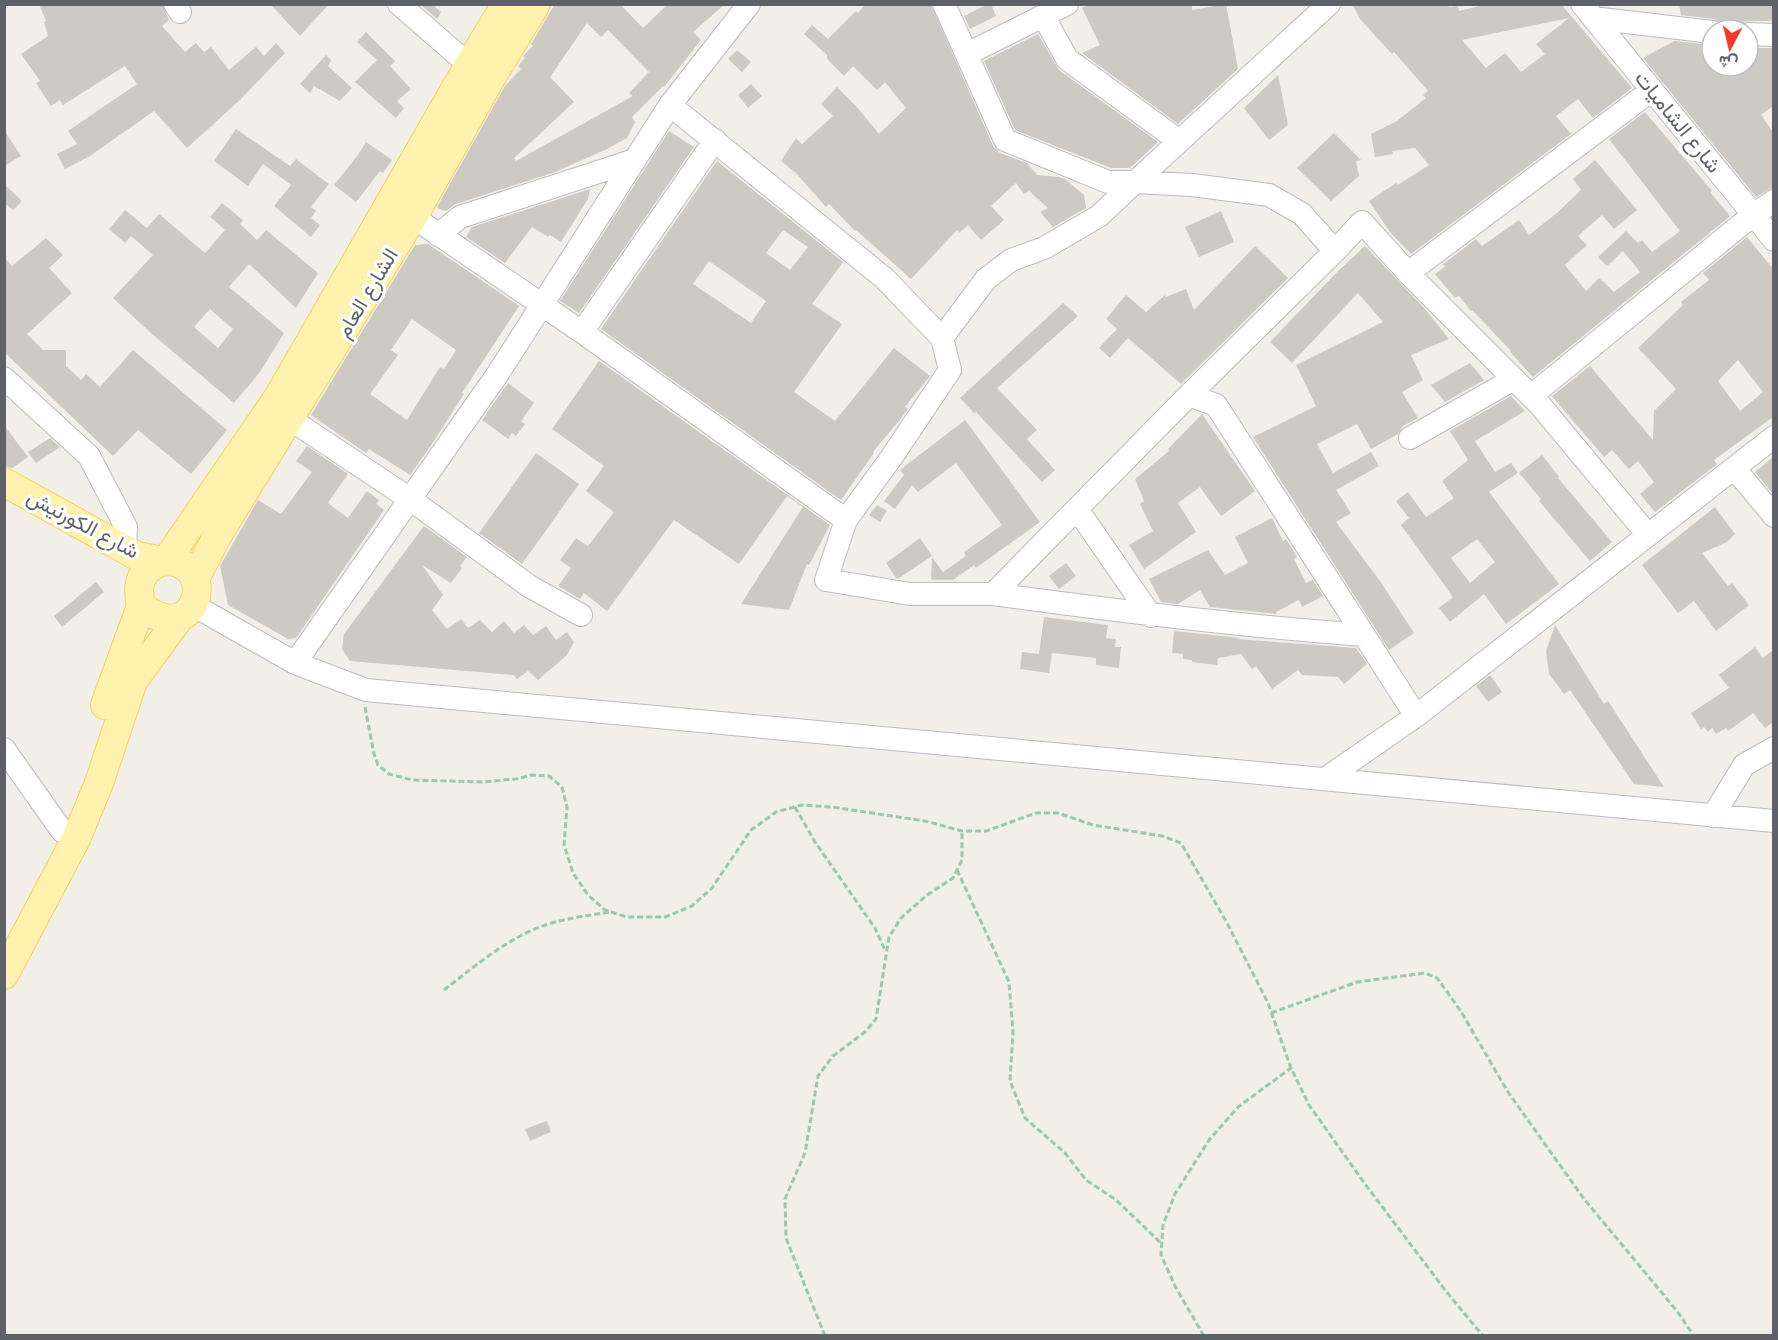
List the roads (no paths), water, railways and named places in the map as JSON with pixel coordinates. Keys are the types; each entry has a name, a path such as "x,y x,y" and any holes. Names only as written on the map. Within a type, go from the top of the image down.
{"main road":[{"name":"الشارع العام","path":"4,975 76,839 99,783 133,681 190,600 217,536 289,407 469,66 506,4"},
{"name":"الشارع العام","path":"165,561 289,407 412,217 536,4"},
{"name":"شارع الكورنيش","path":"4,482 137,556 165,561"},
{"name":"شارع الكورنيش","path":"4,500 130,574 140,600"},
{"path":"4,934 24,907 62,831 84,776 140,600 139,583 144,573 152,565 165,561 184,565 190,600 164,619 156,617 140,600"}],"street":[{"path":"399,4 469,66"},
{"path":"295,663 497,375 670,105 748,4"},
{"path":"944,4 1005,140 1108,182 1192,185 1269,195 1302,214 1335,251"},
{"path":"967,54 1067,4"},
{"path":"942,338 986,279 1011,260 1044,248 1099,216 1329,5"},
{"path":"1587,11 1700,30"},
{"name":"شارع الشاميات","path":"1587,11 1773,240"},
{"path":"1044,16 1067,59 1179,141"},
{"path":"1408,273 1652,90"},
{"path":"670,105 884,278 942,338 950,370 846,520 826,580 910,594 993,594 1150,616 1274,629 1364,635"},
{"path":"582,332 715,140"},
{"path":"438,235 460,217 635,160"},
{"path":"1532,396 1773,201"},
{"path":"412,217 582,332 846,520"},
{"path":"993,594 1362,222 1408,273 1532,396 1648,535"},
{"path":"4,378 89,456 126,527 125,550"},
{"path":"1410,438 1514,379"},
{"path":"1189,395 1216,405 1416,716"},
{"path":"289,407 529,586 581,615"},
{"path":"1325,779 1416,716 1773,437"},
{"path":"1734,468 1773,516"},
{"path":"1077,508 1150,616"},
{"path":"190,600 295,663 366,690 1773,821"},
{"path":"1713,816 1744,765 1773,748"},
{"path":"4,749 62,831"}]}
